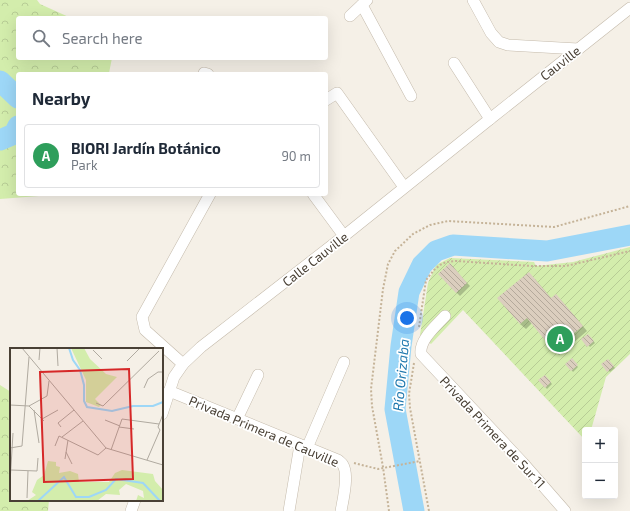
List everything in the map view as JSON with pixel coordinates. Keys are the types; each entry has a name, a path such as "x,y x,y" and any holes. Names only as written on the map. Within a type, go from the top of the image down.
{"street":[{"path":"473,0 491,33 499,42 508,45 578,49"},
{"path":"350,16 365,2 411,96"},
{"name":"Cauville","path":"490,119 630,8"},
{"path":"454,63 490,119"},
{"path":"328,99 337,93 404,187"},
{"name":"Calle Cauville","path":"163,411 174,377 183,364 201,348 490,119"},
{"path":"183,364 145,330 142,323 142,317 209,196"},
{"path":"314,196 344,236"},
{"path":"420,348 445,316"},
{"name":"Privada Primera de Sur 11","path":"420,348 565,511"},
{"path":"289,511 303,447 344,362"},
{"path":"237,419 258,375"},
{"name":"Privada Primera de Cauville","path":"169,391 332,458 343,465"},
{"path":"341,511 345,482 343,465"},
{"path":"131,511 135,501"}],"path":[{"path":"418,329 426,280 434,270 446,262 456,261 531,266 566,266 630,252"},
{"path":"420,348 409,394 409,401 429,511"},
{"name":"Privada Primera de Cauville","path":"343,465 356,463 378,469 420,461"}],"green space":[{"path":"0,0 37,0 40,4 67,16 16,16 16,60 112,60 109,72 16,72 16,196 39,196 0,199"},
{"path":"630,247 630,354 606,377 592,427 582,427 582,437 463,310 431,344 420,335 428,283 436,265 450,258 534,262 536,266 573,262"},
{"path":"0,385 10,391 10,501 49,501 48,511 0,511"}],"building":[{"path":"450,263 467,283 456,293 438,274"},
{"path":"529,272 551,298 556,294 583,326 553,350 527,318 520,324 497,298"},
{"path":"588,334 594,341 587,347 581,339"},
{"path":"572,358 578,365 571,371 565,364"},
{"path":"608,359 614,366 607,372 601,364"},
{"path":"545,375 551,382 545,388 538,380"}],"waterway":[{"path":"0,81 16,96"},
{"path":"0,140 14,134 16,130"},
{"name":"Río Orizaba","path":"414,511 395,409 401,346 409,292 422,265 436,251 453,245 547,251 630,235"}],"place":[{"name":"BIORI Jardín Botánico","path":"560,339"}]}
